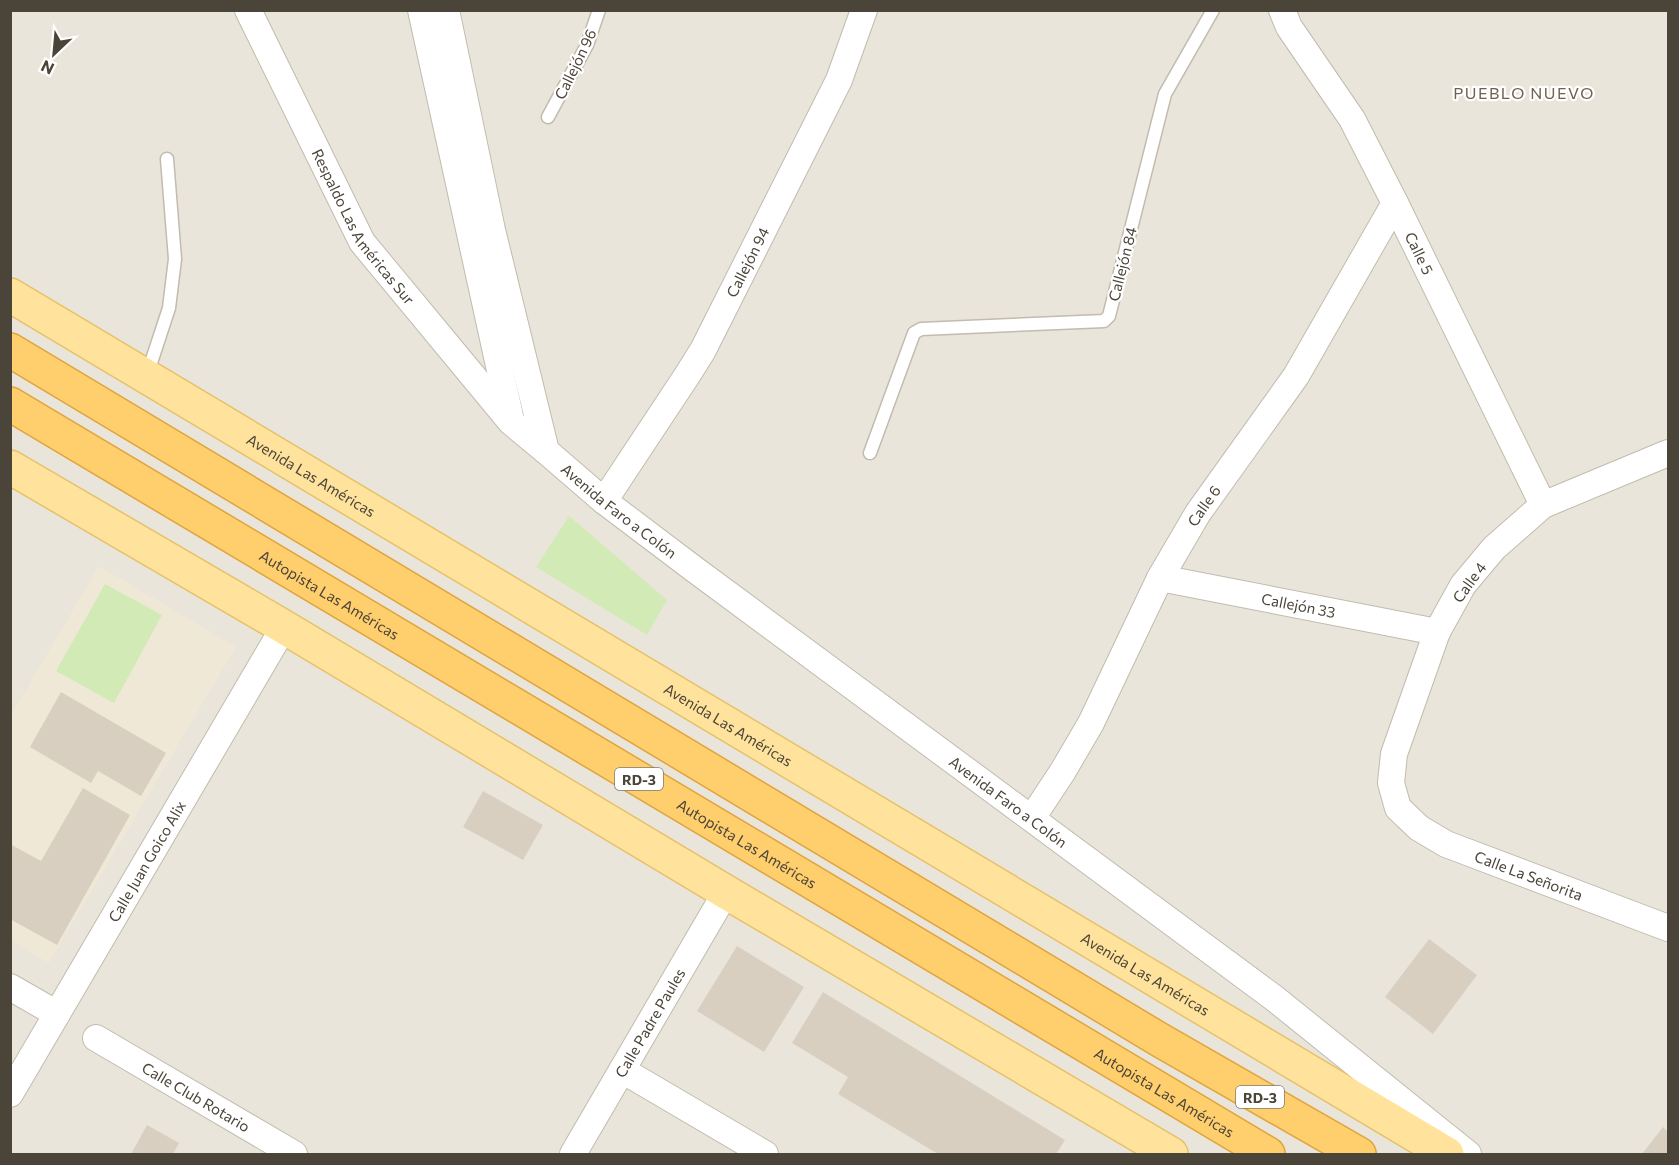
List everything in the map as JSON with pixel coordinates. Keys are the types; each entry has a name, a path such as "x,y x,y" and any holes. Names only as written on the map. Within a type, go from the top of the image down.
{"highway":[{"name":"RD-3","path":"10,350 1160,1040 1359,1155"},
{"name":"Autopista Las Américas","path":"10,404 1268,1155"},
{"name":"RD-3","path":"1160,1040 1339,1155"}],"main road":[{"name":"Avenida Las Américas","path":"10,295 1447,1155"},
{"path":"10,466 1171,1155"}],"street":[{"name":"Respaldo Las Américas Sur","path":"248,10 362,242 511,422"},
{"path":"421,10 511,422"},
{"path":"446,10 492,230 546,451"},
{"name":"Callejón 94","path":"604,501 703,350 838,80 864,10"},
{"name":"Calle 5","path":"1282,10 1289,27 1352,119 1543,505"},
{"name":"Calle 6","path":"1032,818 1064,771 1091,723 1160,578 1198,513 1296,376 1395,203"},
{"name":"Avenida Faro a Colón","path":"511,422 604,501 694,569 1274,998 1468,1155"},
{"name":"Calle 4","path":"1398,808 1391,783 1394,754 1437,632 1463,585 1494,548 1543,505 1668,453"},
{"name":"Callejón 33","path":"1160,578 1437,632"},
{"name":"Calle Juan Goico Alix","path":"10,1095 284,627"},
{"name":"Calle La Señorita","path":"1398,808 1419,828 1446,844 1668,928"},
{"name":"Calle Padre Paules","path":"573,1155 726,892"},
{"path":"10,987 57,1014"},
{"name":"Calle Club Rotario","path":"96,1038 294,1155"},
{"path":"622,1070 765,1155"}],"lane":[{"name":"Callejón 96","path":"548,117 587,45 599,10"},
{"name":"Callejón 84","path":"870,453 917,330 921,328 1104,321 1109,316 1165,94 1213,10"},
{"path":"147,376 169,308 176,259 167,159"}],"shaded area":[{"path":"11,11 1668,11 1668,1154 11,1154"},
{"path":"99,566 236,647 49,963 11,941 11,715"}],"green space":[{"path":"569,516 667,600 647,635 536,567"},
{"path":"105,584 162,615 114,703 56,671"}],"building":[{"path":"61,692 166,753 141,796 98,771 91,783 30,747"},
{"path":"83,788 130,815 57,945 10,919 10,844 41,861"},
{"path":"483,791 543,825 523,860 463,827"},
{"path":"1429,939 1477,975 1433,1034 1385,997"},
{"path":"737,946 804,987 764,1052 697,1011"},
{"path":"823,992 1065,1140 1056,1154 938,1154 838,1094 848,1077 792,1043"},
{"path":"147,1125 179,1143 173,1154 131,1154"},
{"path":"1663,1127 1668,1132 1668,1154 1642,1154"}],"district":[{"name":"PUEBLO NUEVO","path":"1524,92"}]}
